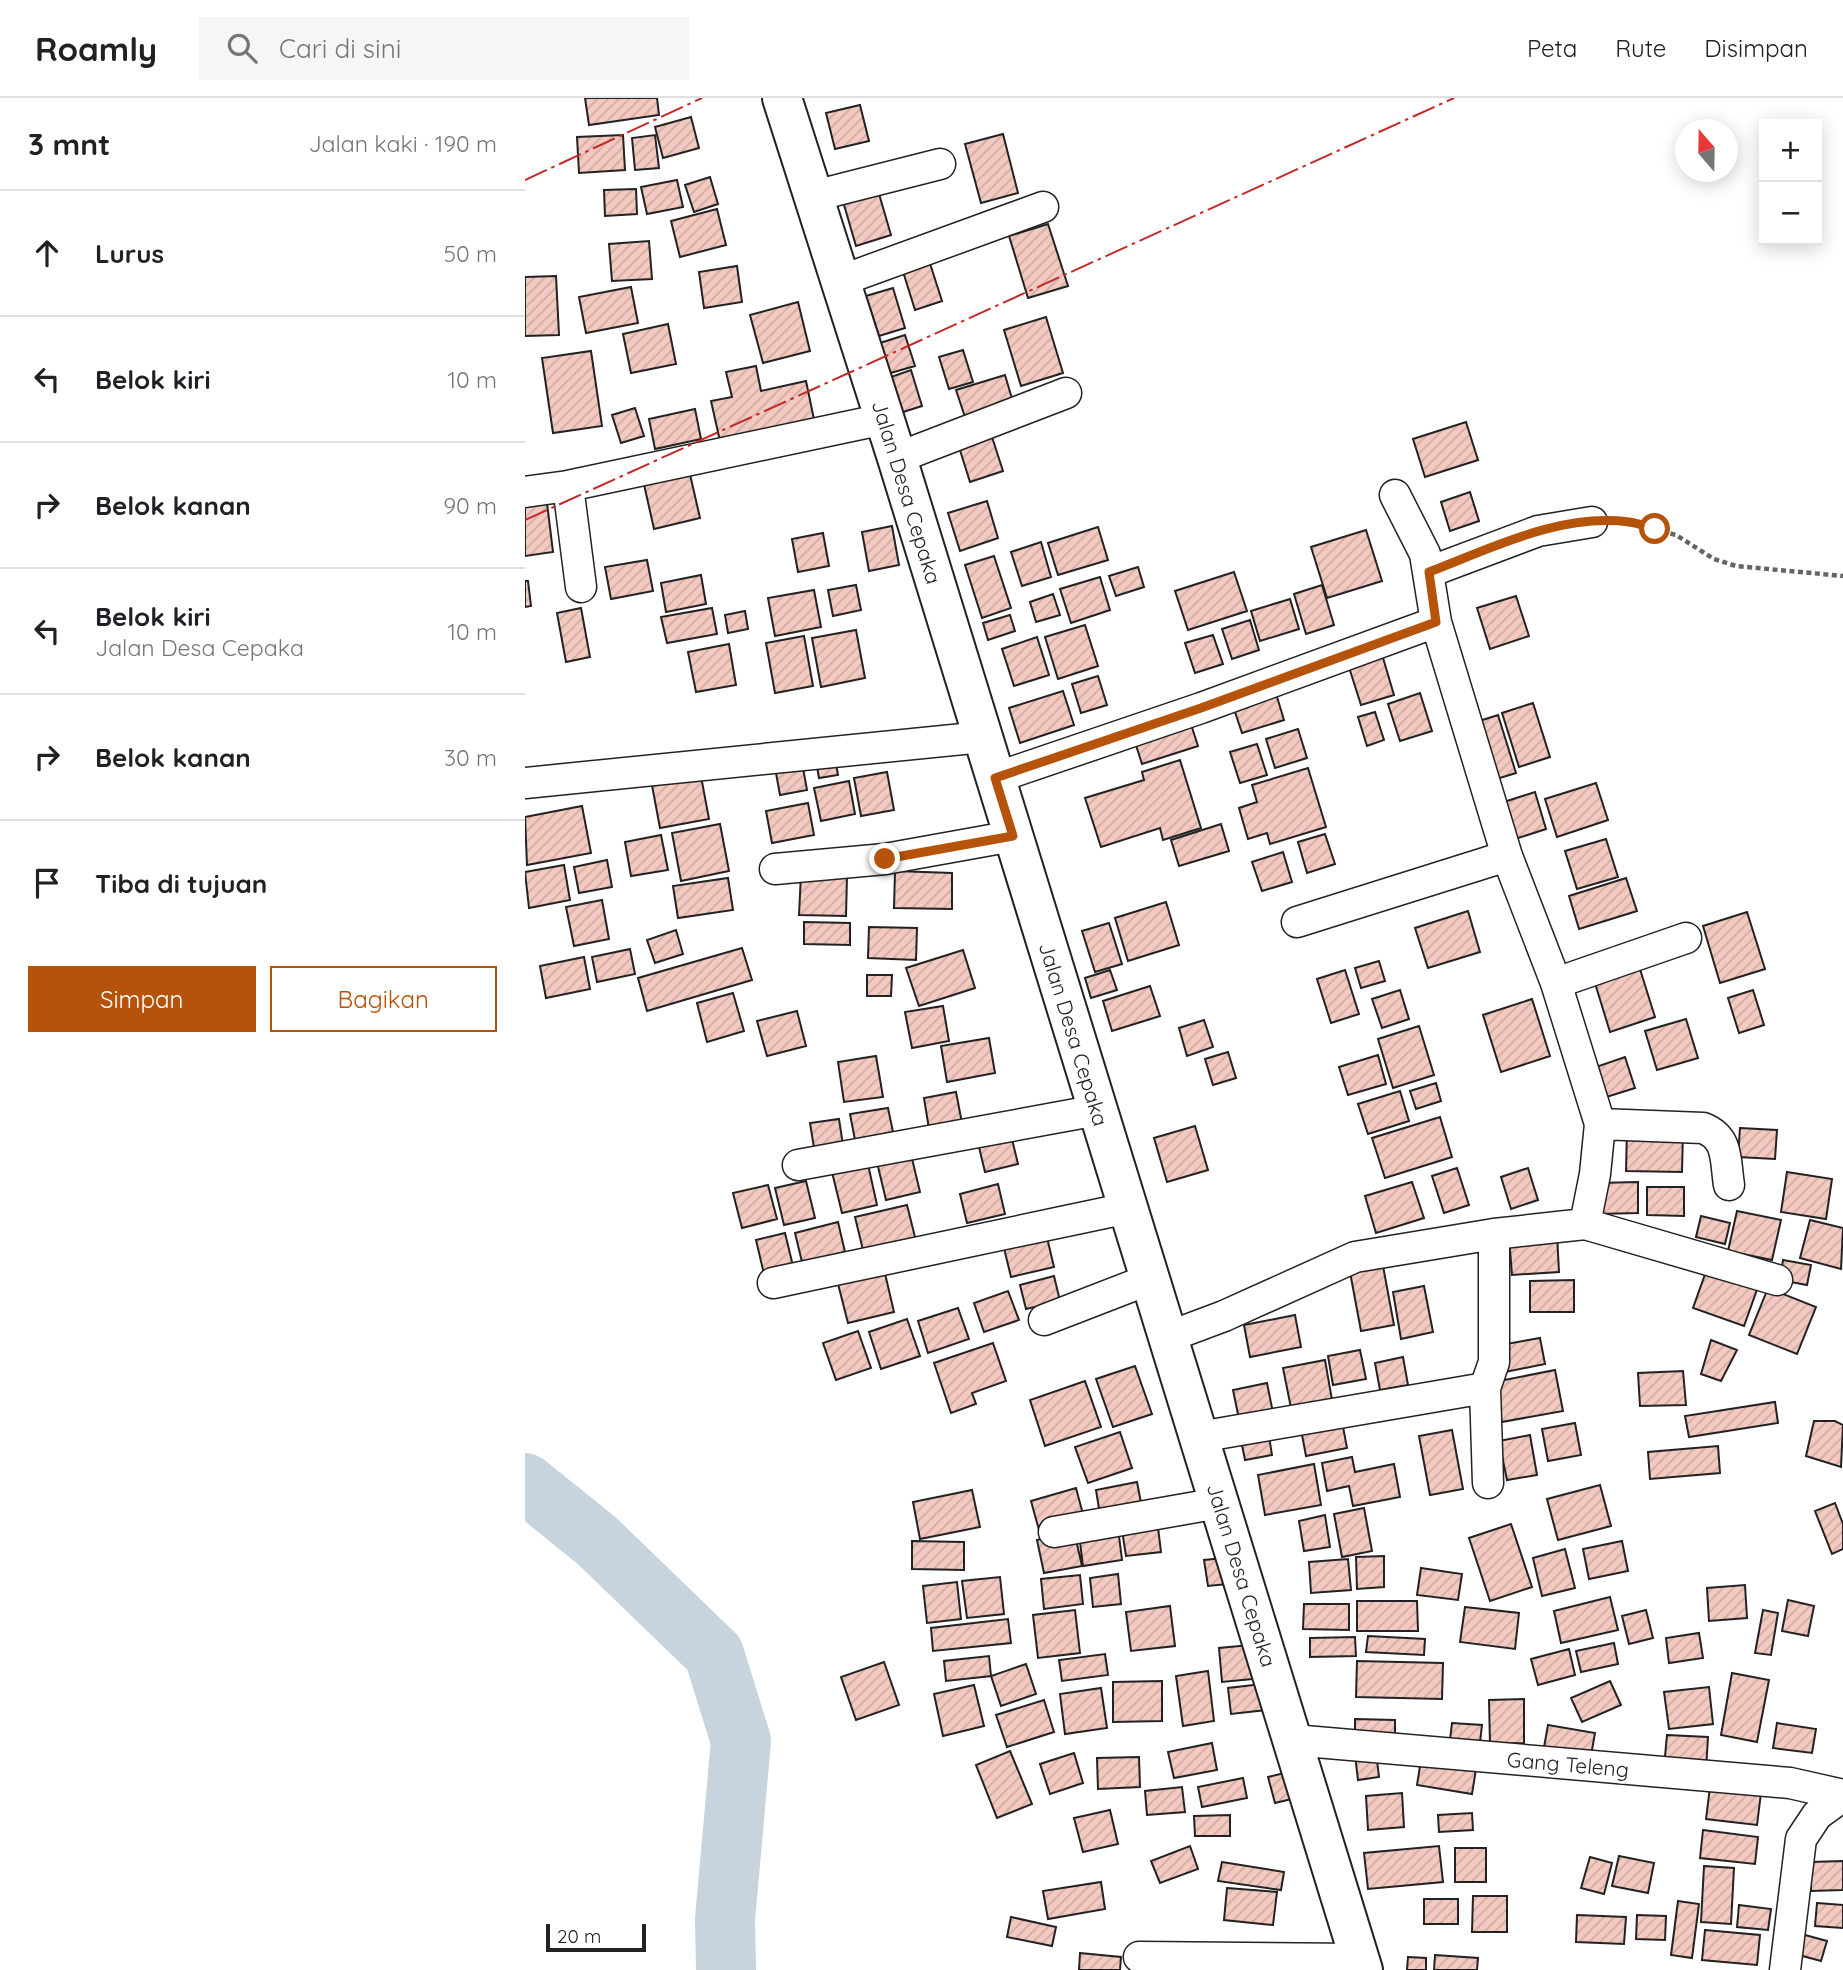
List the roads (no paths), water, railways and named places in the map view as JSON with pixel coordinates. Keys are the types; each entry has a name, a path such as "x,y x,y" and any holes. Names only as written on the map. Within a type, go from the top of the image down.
{"street":[{"name":"Jalan Desa Cepaka","path":"782,98 897,458 1361,1965"},
{"path":"814,196 940,164"},
{"path":"840,281 1043,207"},
{"path":"897,458 1066,393"},
{"path":"525,492 568,486 884,419"},
{"path":"568,486 581,587"},
{"path":"1395,495 1425,554 1436,622 1507,856 1556,983 1600,1124 1595,1174 1585,1224"},
{"path":"1429,572 1538,531 1592,522"},
{"path":"995,778 1201,708 1436,622"},
{"path":"525,783 983,737"},
{"path":"775,869 885,859 1013,836"},
{"path":"1297,922 1507,856"},
{"path":"1556,983 1686,938"},
{"path":"798,1165 1098,1110"},
{"path":"1600,1124 1703,1128 1712,1132 1719,1136 1722,1143 1729,1185"},
{"path":"773,1283 1128,1208"},
{"path":"1168,1337 1224,1316 1355,1256 1495,1234 1585,1224 1777,1280"},
{"path":"1488,1483 1485,1388 1494,1362 1495,1234"},
{"path":"1044,1320 1150,1279"},
{"path":"1199,1437 1485,1388"},
{"path":"1054,1532 1219,1503"},
{"name":"Gang Teleng","path":"1293,1740 1790,1783 1843,1796"},
{"path":"1785,1970 1801,1839 1817,1815 1843,1796"},
{"path":"1139,1957 1361,1965"}],"waterway":[{"path":"525,1483 596,1540 714,1654 741,1741 725,1919 726,1970"}]}
